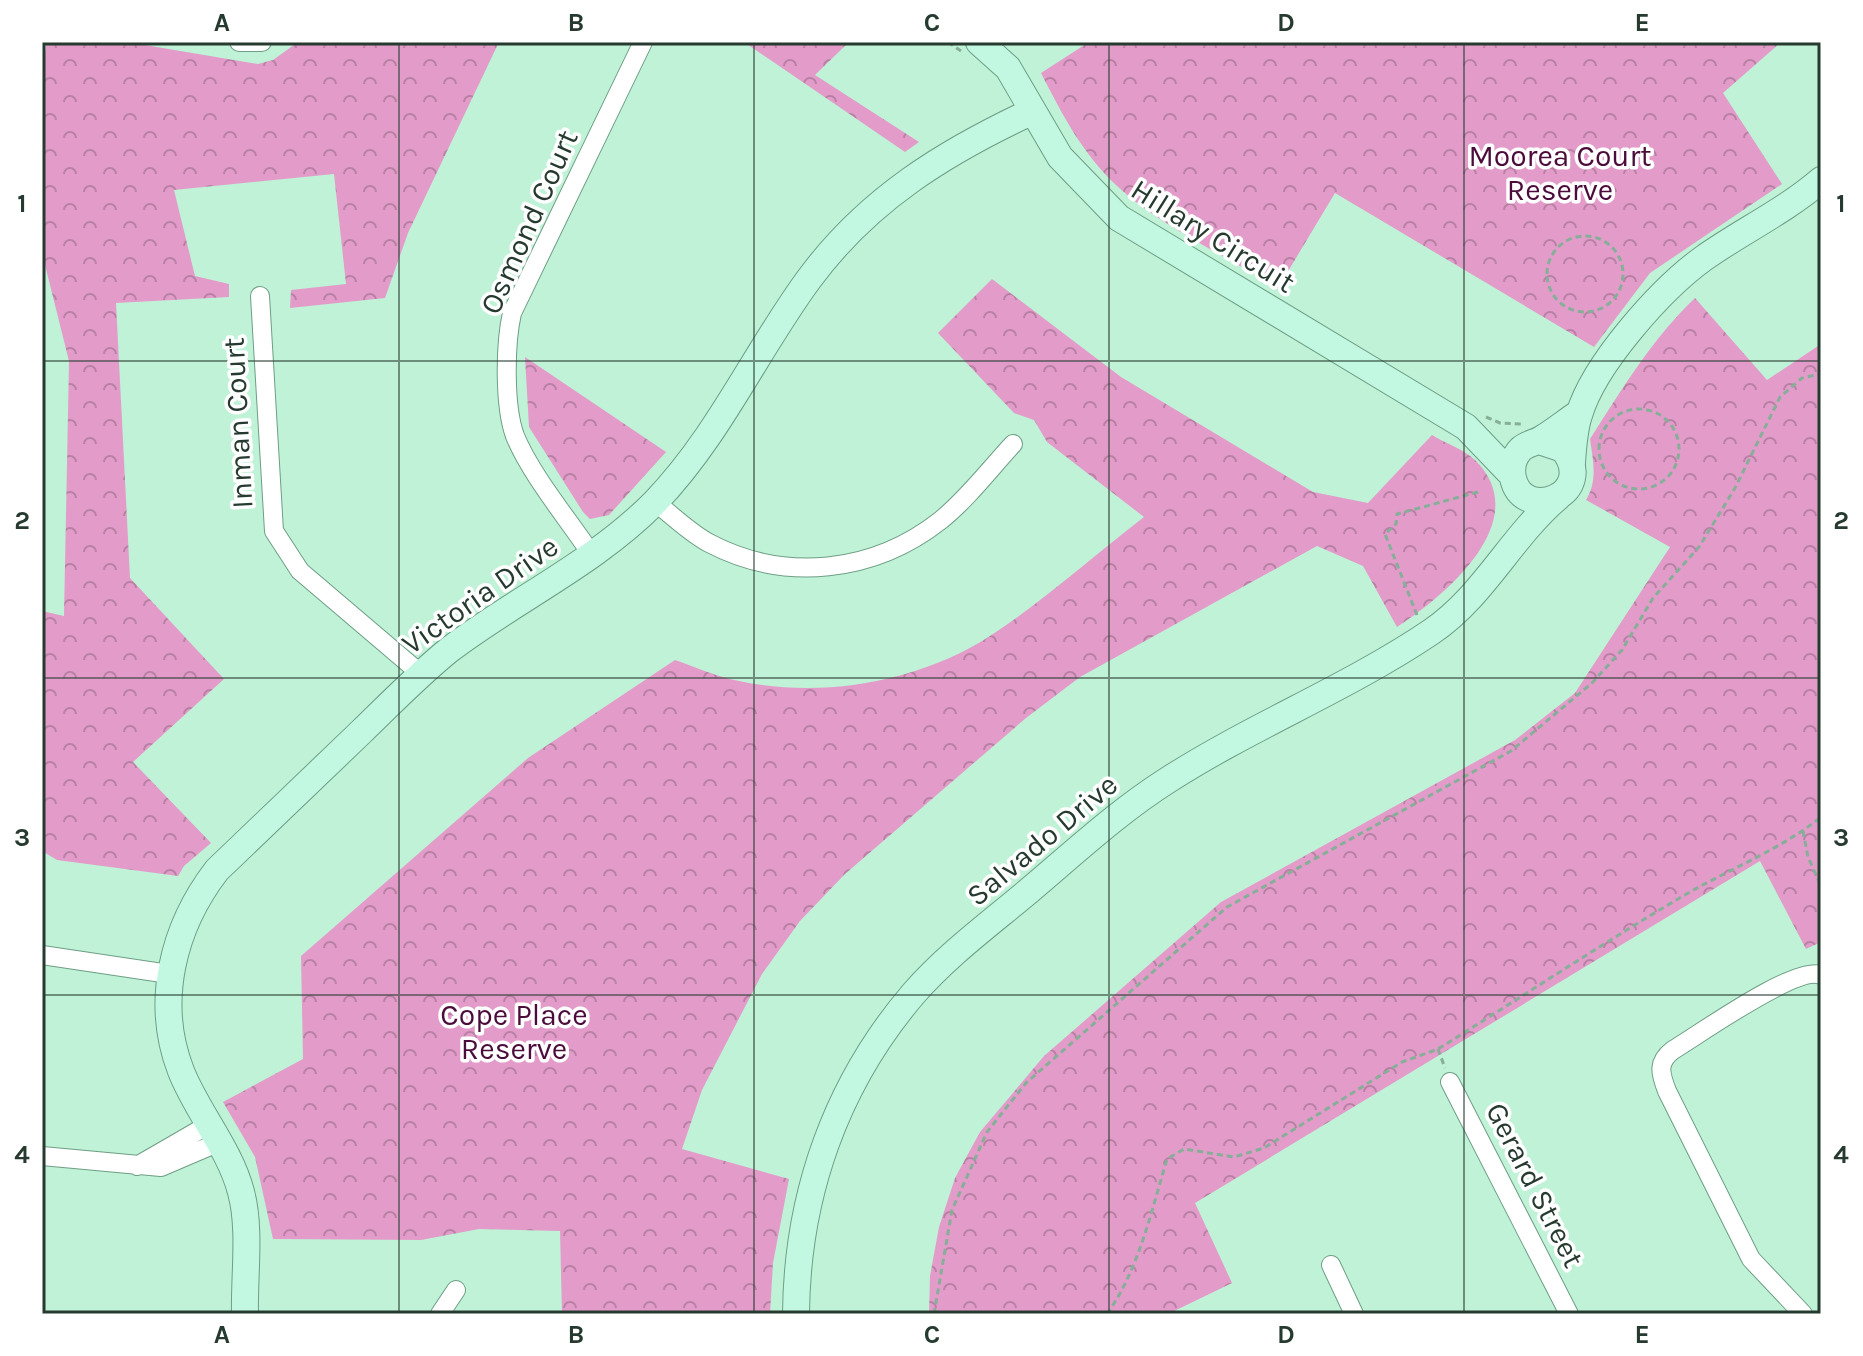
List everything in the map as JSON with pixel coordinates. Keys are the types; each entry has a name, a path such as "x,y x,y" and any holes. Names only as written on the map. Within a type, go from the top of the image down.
{"street":[{"path":"239,42 262,42"},
{"name":"Osmond Court","path":"592,555 516,439 510,405 509,328 512,313 643,42"},
{"name":"Hillary Circuit","path":"979,42 1008,68 1060,157 1119,218 1466,427 1497,438 1535,442"},
{"name":"Victoria Drive","path":"245,1314 242,1200 181,1070 170,1026 169,974 183,927 199,894 217,870 421,674 475,632 592,555 655,502 720,418 809,279 867,213 911,176 975,137 1033,111"},
{"name":"Salvado Drive","path":"796,1314 804,1211 823,1147 850,1086 888,1026 915,992 945,961 1126,809 1169,779 1430,633 1481,588 1504,553 1571,482 1580,464 1579,413 1602,369 1681,277 1705,257 1821,180"},
{"name":"Inman Court","path":"260,296 274,531 300,571 421,674"},
{"name":"Salvado Drive","path":"1504,553 1514,517 1516,456 1579,413"},
{"name":"Hillary Circuit","path":"1466,427 1514,480"},
{"path":"1535,442 1563,449 1580,464"},
{"path":"655,502 707,542 742,558 787,568 829,568 876,558 908,543 943,519 1013,444"},
{"path":"1514,480 1529,499 1549,501 1558,497"},
{"path":"42,955 169,974"},
{"path":"1803,1314 1762,1273 1746,1251 1660,1071 1665,1056 1673,1050 1787,982 1807,973 1821,975"},
{"name":"Gerard Street","path":"1450,1082 1569,1314"},
{"path":"42,1156 135,1167 213,1134"},
{"path":"1331,1265 1354,1314"},
{"path":"440,1314 456,1290"}],"path":[{"path":"1595,236 1606,241 1620,257 1623,268 1621,289 1615,299 1589,312 1561,303 1547,278 1550,258 1556,249 1574,237 1595,236"},
{"path":"934,1314 952,1210 987,1132 1026,1083 1227,907 1511,751 1592,683 1622,650 1653,598 1699,547 1735,488 1780,397 1802,378 1821,374"},
{"path":"1636,409 1660,415 1676,433 1679,446 1673,470 1654,486 1641,489 1617,483 1601,463 1598,450 1605,427 1624,411 1636,409"},
{"path":"1580,464 1601,463"},
{"path":"1419,619 1385,534 1396,524 1397,514 1482,491"},
{"path":"1107,1314 1122,1293 1145,1235 1167,1159 1184,1149 1234,1157 1264,1148 1402,1062 1438,1049 1680,897 1744,861 1788,843 1821,817"},
{"path":"1803,831 1808,857 1821,886"}],"green space":[{"path":"47,42 127,42 258,64 273,60 298,42 499,42 408,233 385,298 290,308 291,290 346,284 334,174 174,190 195,276 229,284 229,297 116,303 130,578 224,679 133,762 211,843 184,866 178,876 57,860 42,851 42,611 64,616 69,361 42,253 42,68"},
{"path":"744,42 849,42 815,75 919,142 905,152"},
{"name":"Moorea Court Reserve","path":"1089,42 1781,42 1723,93 1782,184 1650,273 1594,347 1335,193 1278,288 1152,213 1116,185 1093,160 1065,118 1041,73"},
{"name":"Cope Place Reserve","path":"992,279 1121,377 1313,492 1368,503 1432,435 1471,456 1491,483 1495,507 1490,531 1459,576 1397,627 1363,566 1317,546 1080,677 1026,718 845,874 800,921 762,974 702,1090 682,1149 789,1179 773,1263 770,1314 562,1314 560,1231 479,1229 421,1240 273,1239 255,1157 223,1102 303,1059 301,956 528,758 675,660 731,679 803,688 869,682 932,665 990,636 1144,517 1047,442 1034,420 1014,413 938,333"},
{"path":"1695,298 1767,380 1821,344 1821,942 1806,949 1760,861 1195,1203 1232,1283 1168,1314 929,1314 930,1276 939,1227 955,1178 980,1132 1044,1056 1221,902 1515,740 1575,693 1670,547 1586,500 1593,478 1590,439 1651,347"},
{"path":"525,357 666,452 609,515 590,519 583,512 529,427"}]}
